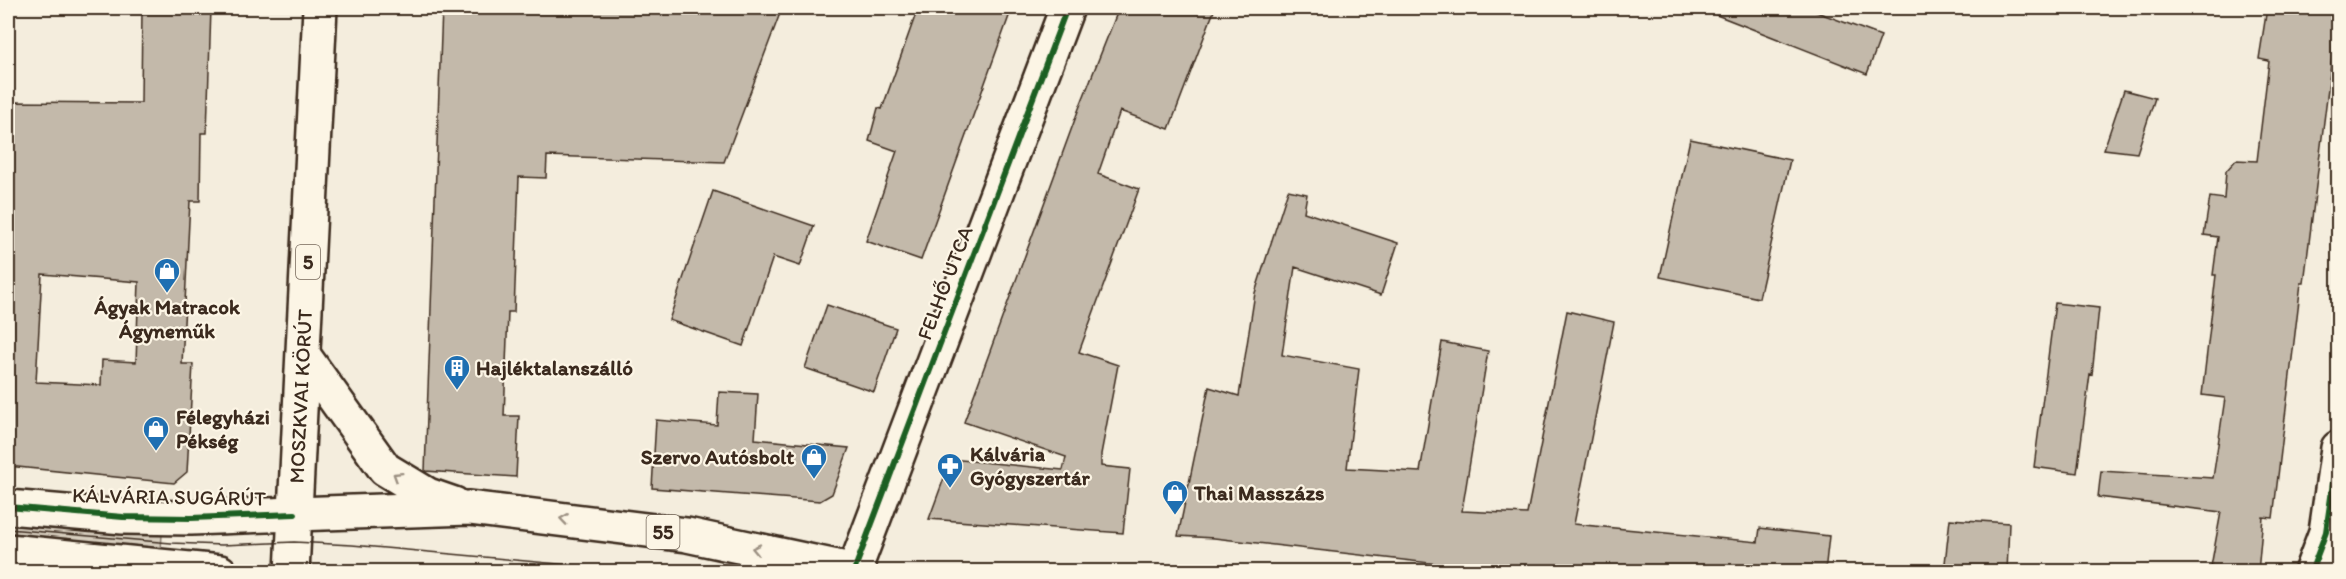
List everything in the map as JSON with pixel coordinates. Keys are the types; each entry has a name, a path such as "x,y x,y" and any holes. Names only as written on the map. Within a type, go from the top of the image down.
{"main road":[{"name":"MOSZKVAI KÖRÚT","path":"292,572 320,8"},
{"name":"FELHŐ UTCA","path":"857,571 1067,8"},
{"path":"304,356 385,469 428,495 468,508"},
{"path":"2311,572 2326,532 2338,448"},
{"name":"KÁLVÁRIA SUGÁRÚT","path":"8,507 123,517 191,518 468,508 687,535 857,571"},
{"path":"2326,532 2332,572"},
{"path":"8,551 220,572"}],"shaded area":[{"path":"8,520 162,534 161,551 8,537"}],"building":[{"path":"142,8 211,8 207,133 201,133 200,201 190,201 182,364 193,364 187,472 174,483 8,466 8,102 141,103","holes":["42,274 139,282 136,362 102,360 101,385 36,382"]},
{"path":"442,8 782,8 724,162 547,156 546,178 519,177 514,312 508,312 504,416 519,416 516,477 425,471"},
{"path":"918,8 1012,8 921,260 866,241 897,151 869,141 878,108 882,109"},
{"path":"1119,8 1215,8 1169,129 1120,111 1098,174 1139,189 1079,352 1118,365 1101,454 1101,466 1130,469 1123,533 929,519 951,459 1063,470 1066,457 964,422 1078,111"},
{"path":"1705,8 1806,8 1881,36 1867,74 1704,10"},
{"path":"2267,8 2338,8 2304,283 2301,283 2273,518 2263,517 2258,572 2210,572 2221,512 2098,497 2101,471 2213,478 2225,398 2202,395 2216,275 2213,275 2218,237 2204,235 2210,197 2224,199 2226,171 2236,160 2257,161 2269,61 2259,59"},
{"path":"2124,90 2155,98 2137,153 2104,149"},
{"path":"1690,139 1790,160 1759,298 1660,277"},
{"path":"1288,190 1307,194 1304,212 1398,243 1381,295 1295,267 1282,355 1359,369 1347,468 1420,472 1442,342 1488,351 1462,511 1527,514 1567,311 1614,322 1574,524 1758,542 1760,528 1829,536 1825,572 1507,572 1214,538 1178,536 1209,387 1239,396 1255,293"},
{"path":"713,191 814,226 800,266 773,257 743,346 669,320"},
{"path":"2055,303 2099,308 2092,375 2090,374 2077,473 2034,467"},
{"path":"827,305 896,328 874,392 805,368"},
{"path":"719,392 758,394 755,439 849,448 832,494 820,501 652,488 656,420 717,425"},
{"path":"1950,519 2009,523 2007,572 1944,572"}],"tram line":[{"path":"8,529 171,543 222,545 294,542 352,545 647,572"}],"cycle path":[{"path":"854,571 1067,8"},
{"path":"2311,572 2326,532 2338,448"},
{"path":"8,507 123,517 191,518 295,514"}],"place":[{"name":"Ágyak Matracok Ágyneműk","path":"167,294"},
{"name":"Hajléktalanszálló","path":"457,391"},
{"name":"Félegyházi Pékség","path":"156,452"},
{"name":"Szervo Autósbolt","path":"814,480"},
{"name":"Kálvária Gyógyszertár","path":"950,489"},
{"name":"Thai Masszázs","path":"1175,516"}]}
